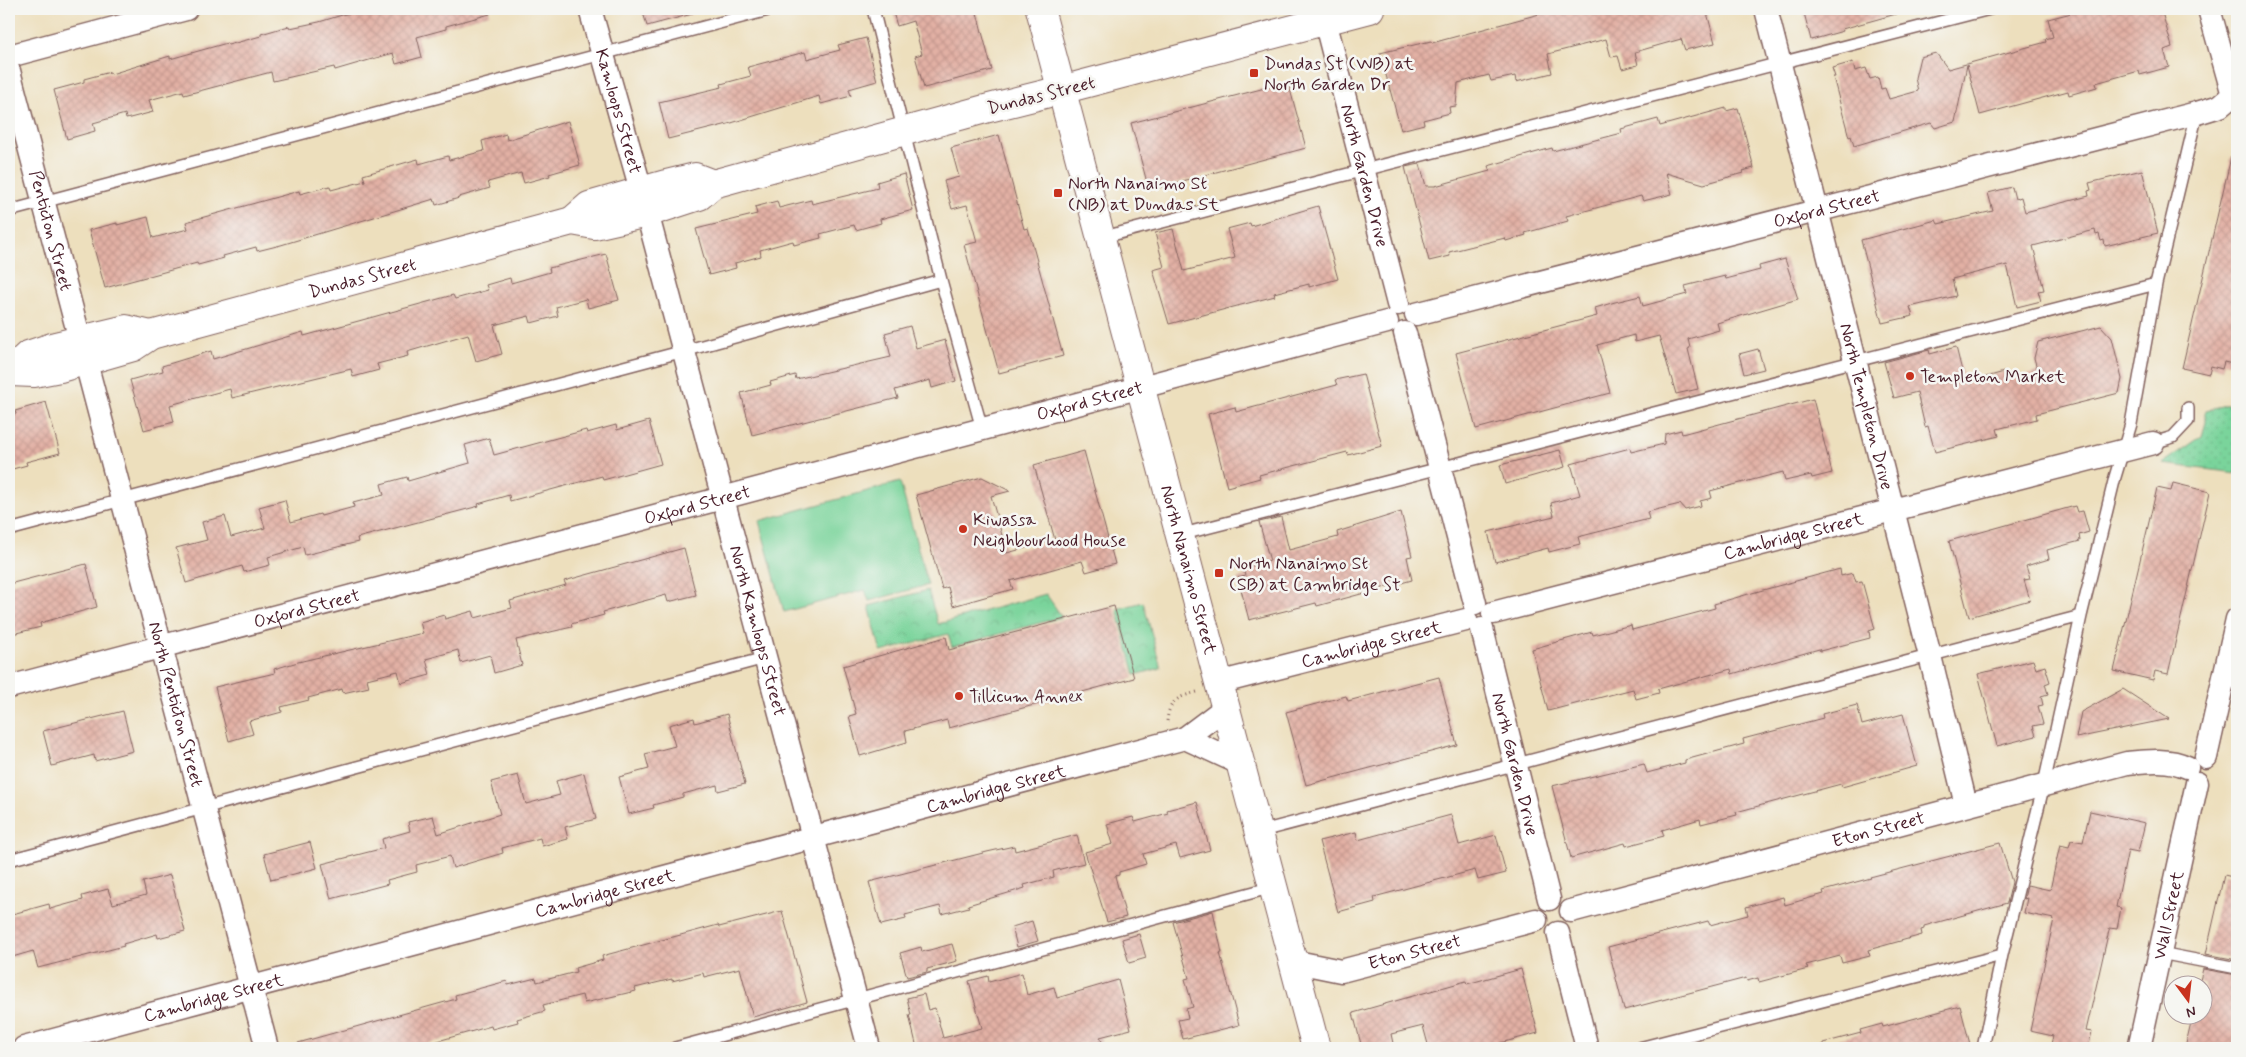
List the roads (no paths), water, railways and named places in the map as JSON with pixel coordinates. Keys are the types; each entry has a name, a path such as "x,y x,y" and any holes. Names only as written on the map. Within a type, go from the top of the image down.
{"main road":[{"name":"North Nanaimo Street","path":"1040,9 1179,535 1209,687 1225,708 1316,1048"},
{"name":"Dundas Street","path":"10,372 34,373 126,329 150,334 572,221 594,224 695,177 713,184 1061,90 1324,14 1370,9"}],"street":[{"path":"9,56 186,9"},
{"name":"Kamloops Street","path":"590,9 644,201"},
{"name":"North Templeton Drive","path":"1766,9 1966,805"},
{"name":"Oxford Street","path":"9,687 982,428 2220,106 2233,95 2209,9"},
{"name":"North Garden Drive","path":"1324,14 1362,170 1479,616 1549,899"},
{"name":"Penticton Street","path":"9,71 82,351"},
{"name":"North Kamloops Street","path":"644,201 869,1048"},
{"name":"North Penticton Street","path":"82,351 162,646 203,809 267,1048"},
{"name":"Cambridge Street","path":"1209,687 1892,508 2153,443"},
{"name":"Wall Street","path":"2139,1048 2197,769 2237,619"},
{"name":"Cambridge Street","path":"24,1048 812,838 1176,732 1225,708"},
{"path":"1176,732 1240,763"},
{"name":"Eton Street","path":"1570,911 2127,763 2150,760 2180,764 2197,769"},
{"path":"1549,899 1560,899 1568,906 1570,911 1570,922 1567,927 1558,933 1546,932 1536,920 1540,904 1549,899"},
{"name":"Eton Street","path":"1292,961 1341,971 1536,920"},
{"path":"1558,933 1587,1048"}],"lane":[{"path":"9,211 772,9"},
{"path":"873,9 941,280 982,428"},
{"path":"1100,238 1990,9"},
{"path":"1983,1048 2002,955 2044,784 2081,616 2131,424 2156,284 2197,113"},
{"path":"9,530 684,351 941,280"},
{"path":"1179,535 2156,284"},
{"path":"2153,443 2173,436 2188,421 2188,408"},
{"path":"1258,832 2081,616"},
{"path":"9,860 765,658"},
{"path":"675,1048 1273,888"},
{"path":"2160,953 2237,968"},
{"path":"1639,1048 2002,955"}],"place":[{"name":"Dundas St (WB) at North Garden Dr","path":"1254,73"},
{"name":"North Nanaimo St (NB) at Dundas St","path":"1058,193"},
{"name":"Templeton Market","path":"1910,376"},
{"name":"Kiwassa Neighbourhood House","path":"963,529"},
{"name":"North Nanaimo St (SB) at Cambridge St","path":"1219,573"},
{"name":"Tillicum Annex","path":"959,696"}]}
